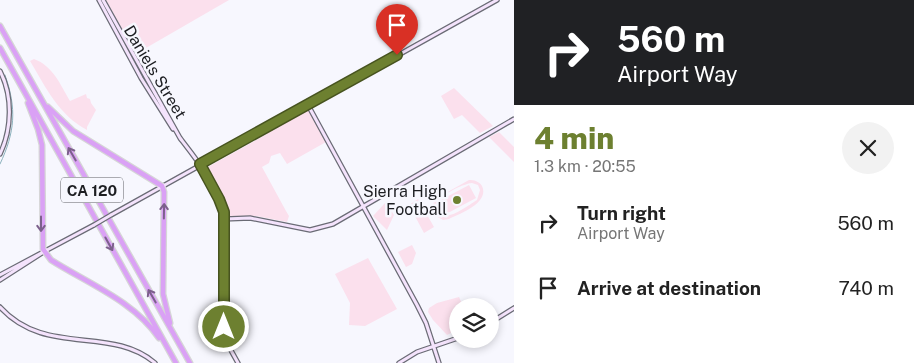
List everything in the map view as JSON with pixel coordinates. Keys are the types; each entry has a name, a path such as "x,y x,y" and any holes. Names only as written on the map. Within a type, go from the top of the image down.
{"highway":[{"name":"CA 120","path":"0,26 190,363"},
{"name":"CA 120","path":"0,48 176,362"},
{"path":"20,84 38,129 42,145 41,245 43,253 50,260 139,315 152,328 176,362"},
{"path":"34,88 46,105 64,124 162,186 164,192 163,294 169,319 185,353"}],"street":[{"name":"Daniels Street","path":"99,0 141,78 170,125 176,131"},
{"name":"Daniels Street","path":"103,0 176,131 200,164 222,205 225,219 224,327 228,345 238,363"},
{"path":"0,280 43,253 200,164 497,0"},
{"path":"0,71 6,88 10,114 8,132 0,154"},
{"path":"0,76 6,88"},
{"path":"308,105 424,319 439,363"},
{"path":"225,219 250,218 310,230 333,224 514,119"},
{"path":"0,275 43,253"},
{"path":"0,307 20,324 38,333 118,345 133,350 155,363"},
{"path":"499,317 514,308"},
{"path":"399,363 417,352 449,341"}],"shaded area":[{"path":"106,0 229,0 139,52 134,51"},
{"path":"34,59 41,62 51,71 70,101 86,94 87,98 90,99 96,110 87,130 69,117 54,100 30,61"},
{"path":"454,88 493,126 480,133 462,115 454,119 441,96"},
{"path":"307,107 326,142 287,164 280,153 271,156 269,163 262,167 289,216 287,222 256,216 229,216 208,167 267,134 266,131"},
{"path":"499,132 514,147 514,162 489,137"},
{"path":"469,180 475,181 482,186 482,198 478,203 449,219 443,220 436,216 432,207 435,199","holes":["468,184 478,185 480,190 477,200 463,209 446,216 437,213 435,206 445,195"]},
{"name":"Sierra High Football","path":"469,185 476,198 446,214 439,201"},
{"path":"418,199 434,227 424,233 409,205"},
{"path":"386,202 394,215 387,230 373,216"},
{"path":"412,245 416,253 412,264 406,267 398,252"},
{"path":"368,258 397,309 365,326 349,325 350,303 335,274"},
{"path":"449,300 449,334 447,335 428,312 429,308 437,303"}],"waterway":[{"path":"0,164 9,141 13,120 9,87 5,75"}],"place":[{"name":"Sierra High Football","path":"457,200"}],"route":[{"path":"224,327 224,212 200,164 397,55"}]}
